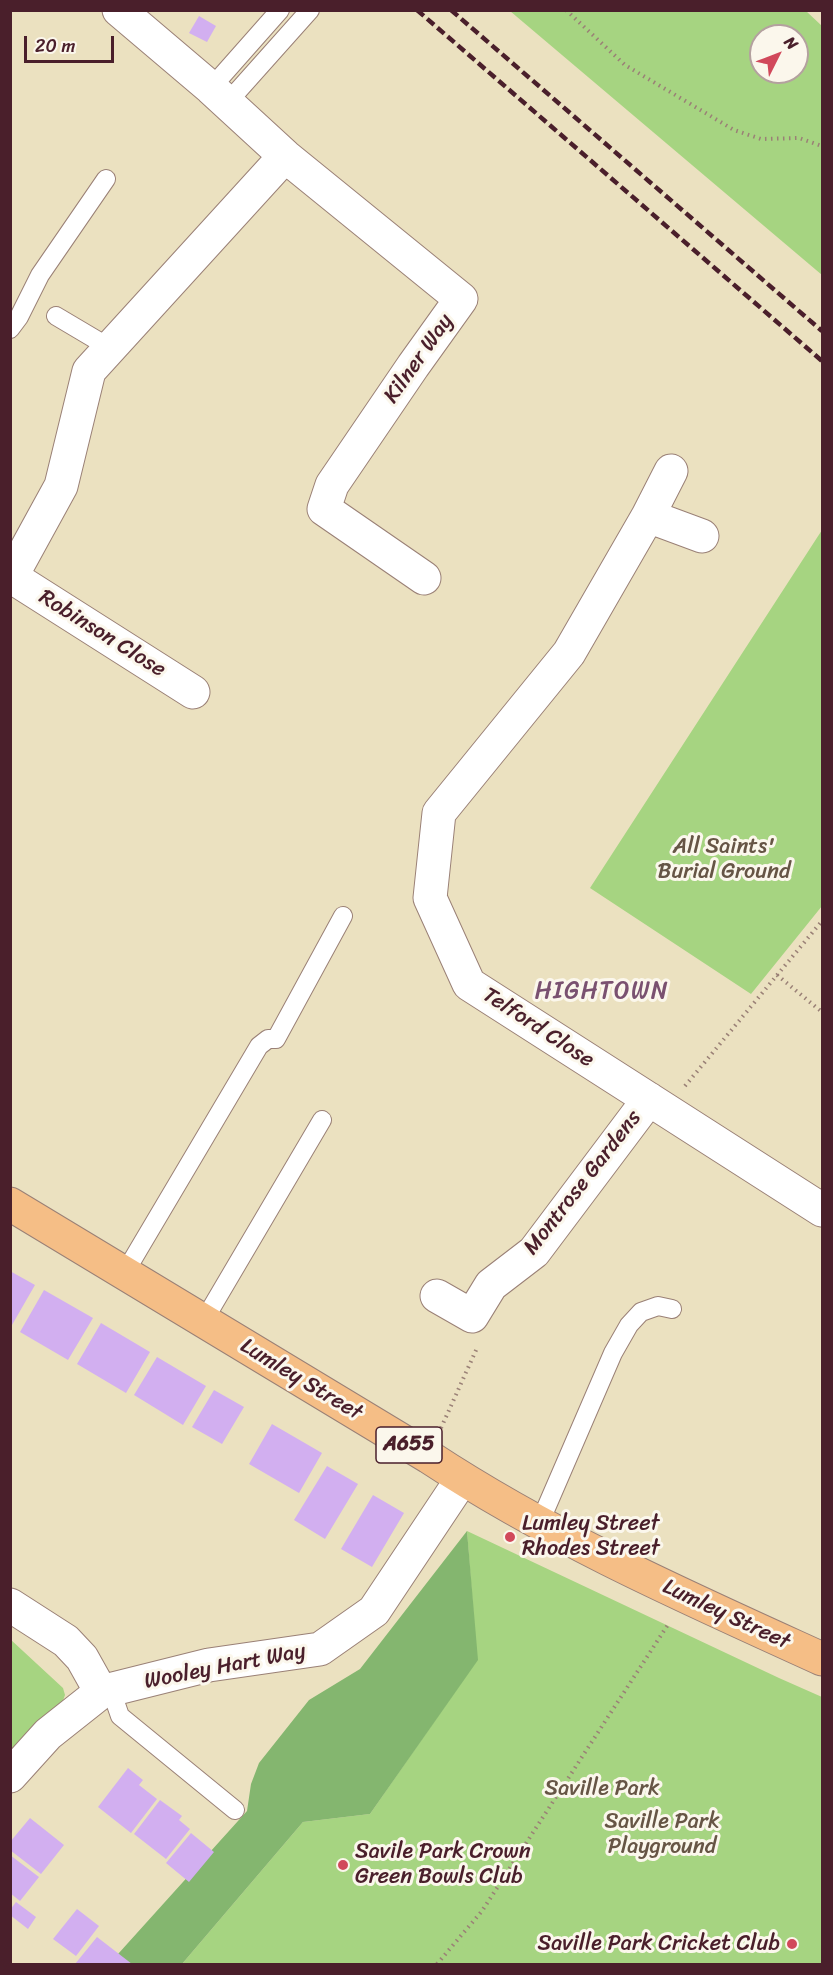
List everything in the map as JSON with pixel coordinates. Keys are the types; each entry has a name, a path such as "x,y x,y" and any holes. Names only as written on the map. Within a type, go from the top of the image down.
{"main road":[{"name":"Lumley Street","path":"10,1204 429,1456 462,1479 588,1550 822,1659"}],"street":[{"name":"Kilner Way","path":"119,10 219,95 285,156 461,299 332,485 324,509 424,578"},
{"path":"12,572 61,486 89,371 285,156"},
{"name":"Telford Close","path":"671,471 648,516 569,653 439,813 430,898 469,984 822,1210"},
{"path":"648,516 702,536"},
{"name":"Robinson Close","path":"12,572 193,692"},
{"name":"Montrose Gardens","path":"437,1296 472,1316 491,1285 534,1252 657,1104"},
{"name":"Wooley Hart Way","path":"10,1776 48,1734 106,1691 209,1665 320,1649 374,1611 462,1479"},
{"path":"10,1605 66,1641 82,1658 106,1691"}],"lane":[{"path":"219,95 280,10"},
{"path":"219,95 310,10"},
{"path":"10,329 19,317 40,275 106,179"},
{"path":"56,316 110,348"},
{"path":"124,1274 260,1046 268,1039 276,1039 343,916"},
{"path":"203,1322 322,1120"},
{"path":"540,1522 613,1353 629,1325 641,1312 658,1306 672,1309"},
{"path":"106,1691 120,1716 235,1810"}],"path":[{"path":"566,10 625,65 734,130 760,139 799,138 822,146"},
{"path":"657,1104 777,975 822,921"},
{"path":"777,975 822,1012"},
{"path":"429,1456 480,1341"},
{"path":"437,1965 482,1911 686,1597"}],"green space":[{"path":"510,11 806,11 822,26 822,275"},
{"name":"All Saints' Burial Ground","path":"822,530 822,906 751,994 590,888"},
{"name":"Saville Park","path":"467,1531 822,1697 822,1964 182,1964 303,1822 370,1814 477,1660"},
{"path":"467,1531 478,1660 370,1814 303,1822 182,1964 109,1964 247,1811 251,1784 259,1763 309,1700 360,1669"},
{"path":"10,1639 63,1688 65,1695 61,1706 11,1751"}],"building":[{"path":"199,16 216,26 207,42 189,33"},
{"path":"10,1271 35,1285 12,1325 10,1324"},
{"path":"44,1290 93,1318 68,1360 20,1332"},
{"path":"101,1323 150,1352 126,1393 77,1364"},
{"path":"157,1357 206,1386 183,1425 134,1395"},
{"path":"214,1390 244,1407 222,1444 192,1427"},
{"path":"272,1424 322,1453 299,1493 249,1464"},
{"path":"327,1466 358,1484 325,1539 294,1520"},
{"path":"373,1495 404,1513 372,1567 341,1549"},
{"path":"128,1768 143,1780 139,1785 157,1799 131,1833 98,1807"},
{"path":"160,1800 182,1816 179,1820 190,1829 166,1859 134,1834"},
{"path":"30,1818 64,1845 41,1874 10,1850 10,1842"},
{"path":"191,1833 214,1852 189,1882 166,1863"},
{"path":"10,1855 39,1877 20,1901 10,1893"},
{"path":"16,1902 36,1917 28,1929 10,1915 10,1910"},
{"path":"77,1909 99,1926 76,1956 53,1939"},
{"path":"97,1937 132,1964 75,1964"}],"railway":[{"path":"417,10 822,361"},
{"path":"451,10 822,331"}],"place":[{"name":"Lumley Street Rhodes Street","path":"510,1537"},
{"name":"Savile Park Crown Green Bowls Club","path":"343,1865"},
{"name":"Saville Park Cricket Club","path":"792,1944"}],"district":[{"name":"HIGHTOWN","path":"602,992"}],"park label":[{"name":"Saville Park Playground","path":"662,1835"}]}
